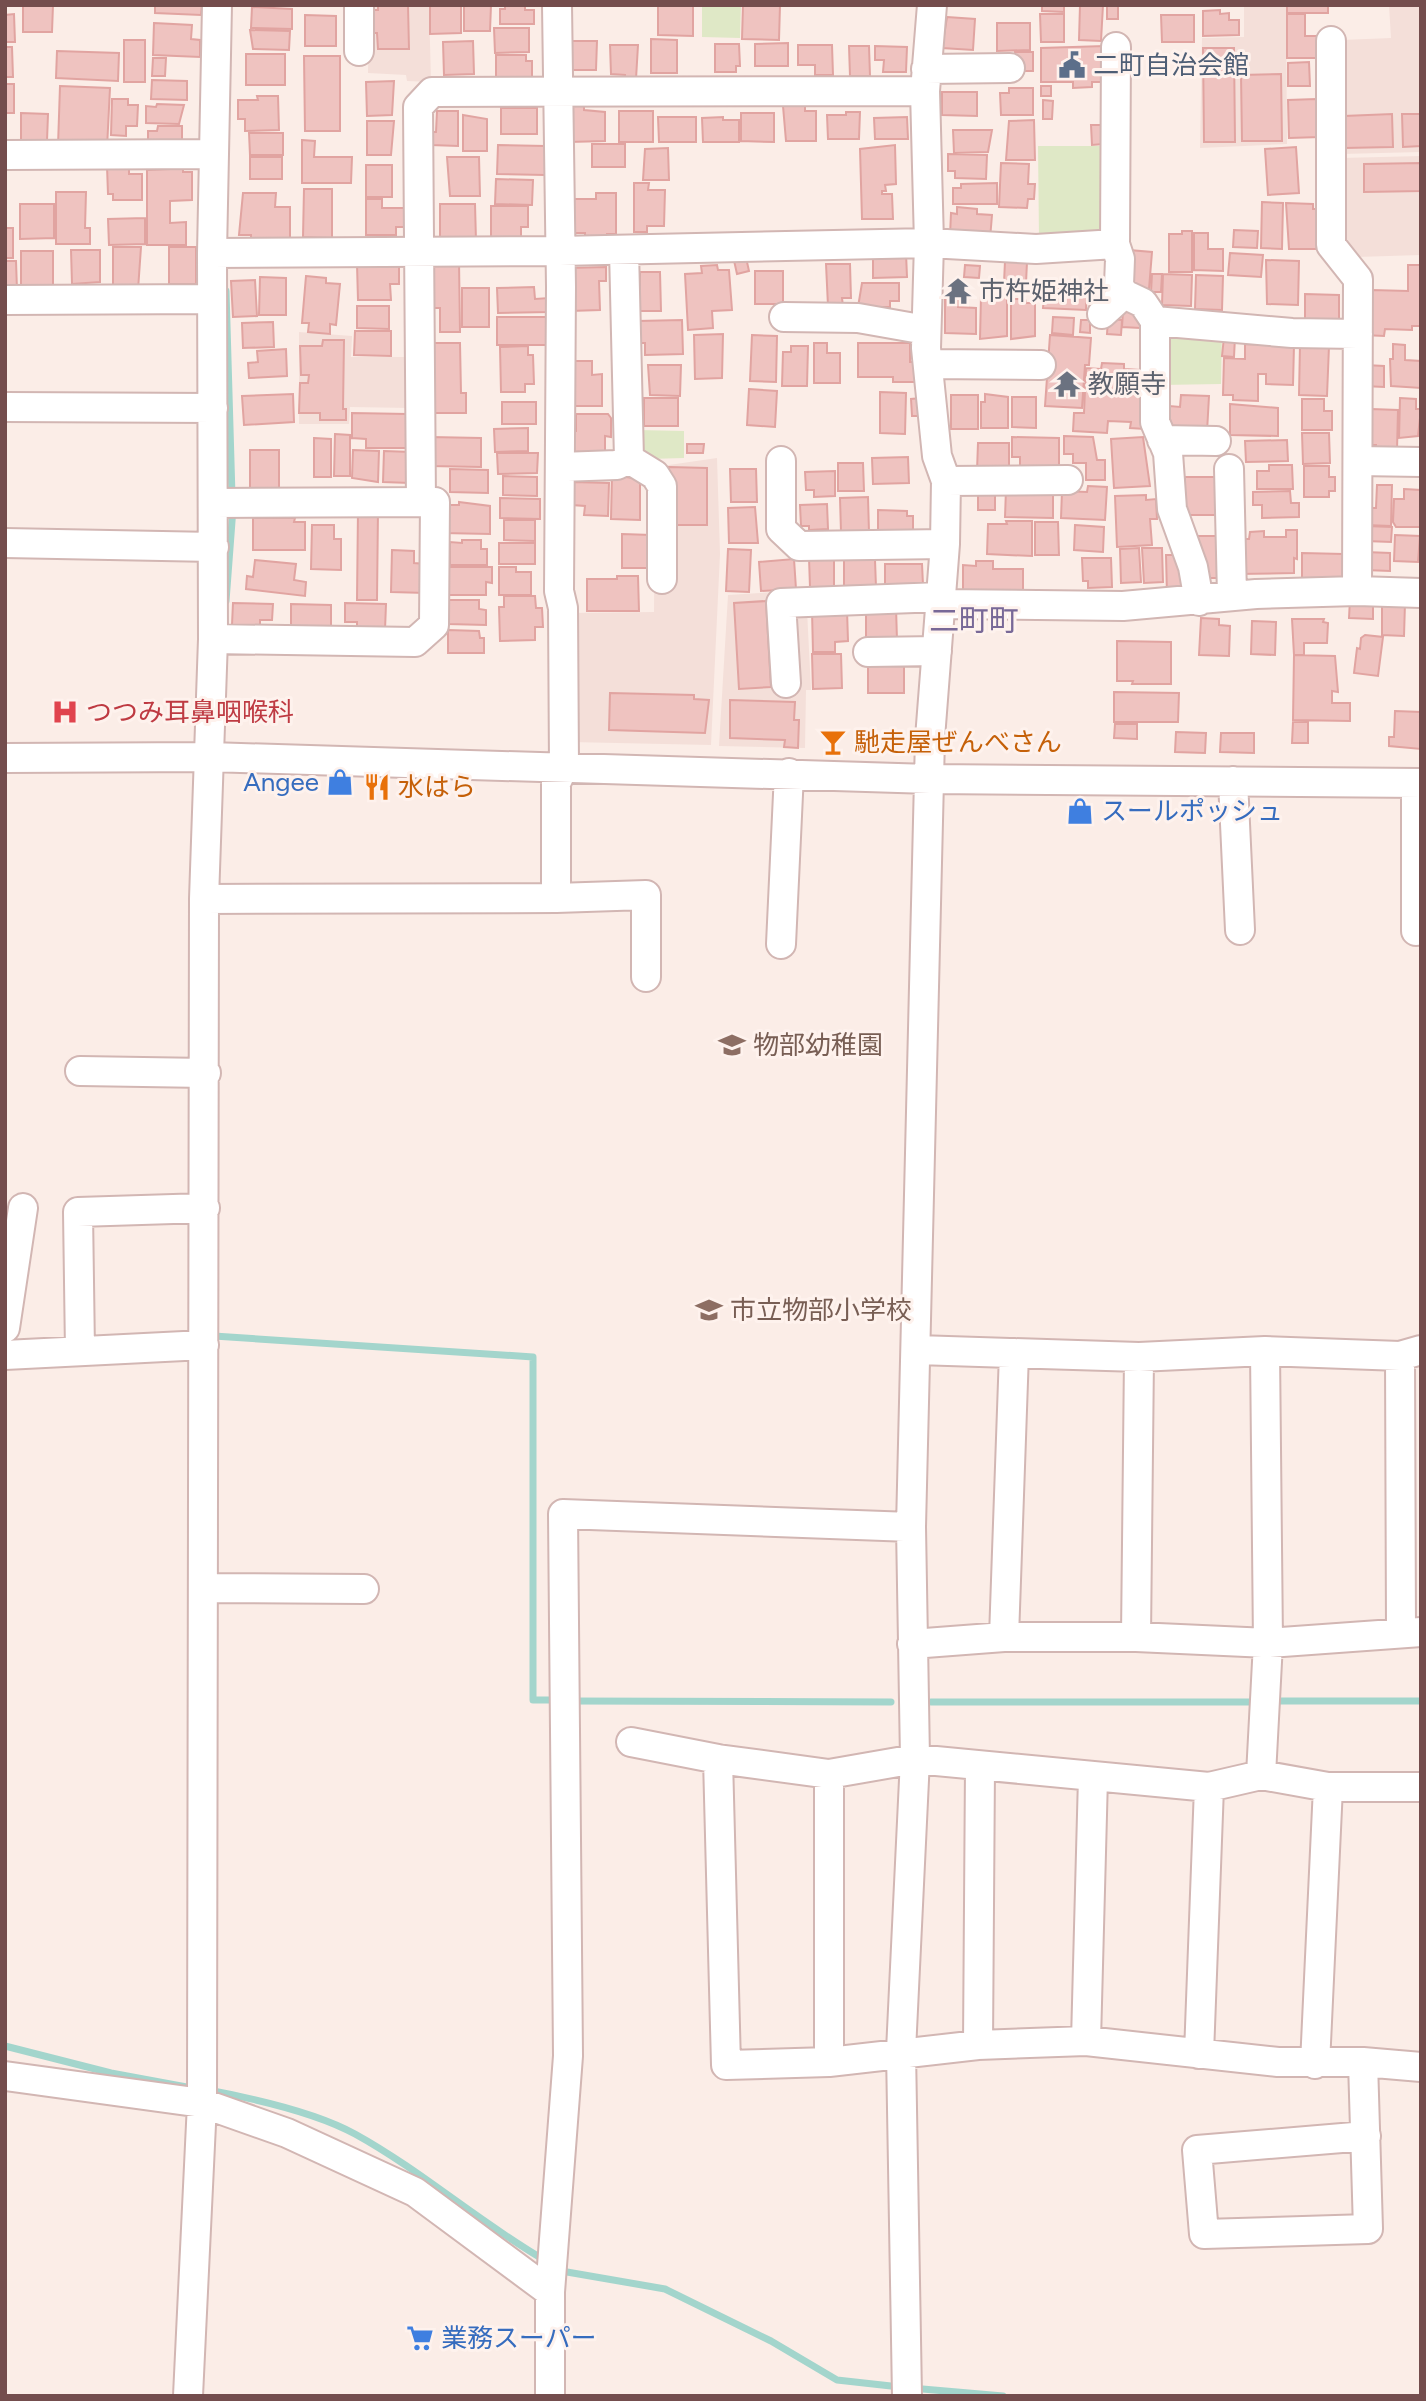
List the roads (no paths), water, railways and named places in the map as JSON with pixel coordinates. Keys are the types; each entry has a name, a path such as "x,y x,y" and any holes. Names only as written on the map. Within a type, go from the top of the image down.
{"street":[{"path":"188,2396 201,2103 206,1073 212,899 214,547 227,503 213,408 212,253 217,5"},
{"path":"359,5 359,51"},
{"path":"556,898 556,783 564,766 563,608 559,591 561,251 558,5"},
{"path":"907,2384 901,2051 915,1759 911,1527 930,738 945,544 942,469 926,330 929,243 926,80 932,5"},
{"path":"1331,41 1331,245 1358,279 1357,591"},
{"path":"1116,47 1115,244 1120,259 1119,285 1124,294 1143,303 1155,321 1155,422 1168,453 1172,509 1193,567 1199,601"},
{"path":"421,502 418,107 432,92 559,92 926,80 1010,68"},
{"path":"5,155 214,154"},
{"path":"212,253 561,251 929,243 1036,249 1115,244"},
{"path":"624,250 629,459"},
{"path":"1102,314 1124,294"},
{"path":"5,300 212,299"},
{"path":"784,317 858,317 926,330"},
{"path":"1155,321 1292,333 1358,334"},
{"path":"928,364 1041,365"},
{"path":"5,407 213,408"},
{"path":"1162,440 1216,441"},
{"path":"560,467 618,465 629,459"},
{"path":"629,459 655,475 662,486 662,579"},
{"path":"780,461 782,529 799,545 945,544"},
{"path":"1359,461 1421,462"},
{"path":"942,469 1068,480"},
{"path":"1229,469 1232,596"},
{"path":"213,639 415,642 434,625 435,502 227,503"},
{"path":"5,543 214,547"},
{"path":"786,683 781,603 941,601 1123,606 1232,596 1357,591 1421,593"},
{"path":"869,652 937,651"},
{"path":"5,758 211,757 930,779 1418,783 1416,931"},
{"path":"781,944 789,773"},
{"path":"1233,781 1240,930"},
{"path":"212,899 556,898 646,895 646,977"},
{"path":"80,1071 206,1073"},
{"path":"5,1328 10,1261 23,1208"},
{"path":"80,1352 78,1212 205,1208"},
{"path":"5,1355 204,1345"},
{"path":"912,1644 1004,1637 1136,1637 1268,1643 1411,1632 1410,1353 1265,1351 1139,1357 917,1350"},
{"path":"1261,1774 1268,1643 1265,1351"},
{"path":"1004,1637 1014,1353"},
{"path":"1136,1637 1139,1357"},
{"path":"550,2396 550,2292 568,2056 563,1514 911,1527"},
{"path":"203,1588 365,1589"},
{"path":"631,1742 718,1759 829,1774 915,1759 1209,1787 1261,1774 1328,1787 1421,1787"},
{"path":"718,1759 726,2064 829,2062 901,2051 1086,2041 1315,2064 1363,2062 1421,2067"},
{"path":"978,2045 980,1766"},
{"path":"829,1774 829,2062"},
{"path":"1086,2041 1093,1777"},
{"path":"1199,2053 1209,1787"},
{"path":"1315,2064 1328,1787"},
{"path":"1363,2062 1366,2136 1368,2228 1204,2234 1196,2150 1366,2136"},
{"path":"5,2076 201,2103 287,2133 415,2192 550,2292"}],"waterway":[{"path":"226,291 232,496"},
{"path":"226,601 233,508"},
{"path":"214,1331 214,1336 533,1357 533,1700 558,1700"},
{"path":"570,1701 891,1702"},
{"path":"1274,1701 1421,1701"},
{"path":"931,1702 1254,1702"},
{"path":"5,2046 111,2073 192,2088"},
{"path":"208,2090 263,2102 340,2126 404,2164 546,2261"},
{"path":"559,2268 567,2272 665,2289 771,2341 837,2380 900,2387"},
{"path":"911,2388 1003,2396"}],"place":[{"name":"二町自治会館","path":"1072,65"},
{"name":"市杵姫神社","path":"958,291"},
{"name":"教願寺","path":"1067,384"},
{"name":"つつみ耳鼻咽喉科","path":"65,712"},
{"name":"馳走屋ぜんべさん","path":"833,742"},
{"name":"Angee","path":"340,782"},
{"name":"水はら","path":"377,787"},
{"name":"スールポッシュ","path":"1080,811"},
{"name":"物部幼稚園","path":"732,1045"},
{"name":"市立物部小学校","path":"709,1310"},
{"name":"業務スーパー","path":"420,2338"}],"district":[{"name":"二町町","path":"974,621"}]}
